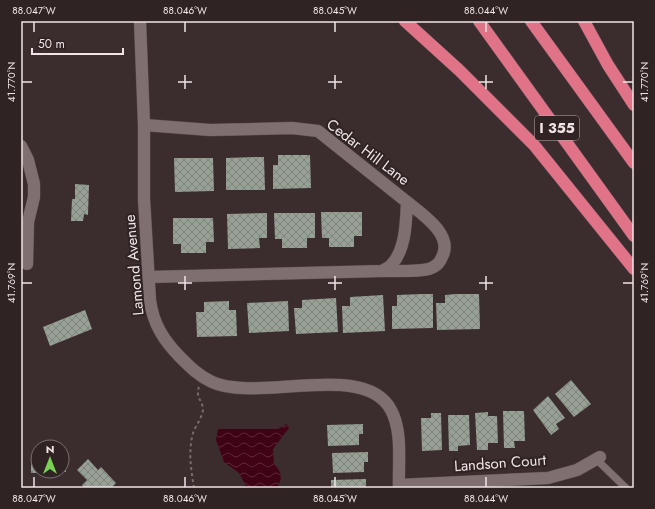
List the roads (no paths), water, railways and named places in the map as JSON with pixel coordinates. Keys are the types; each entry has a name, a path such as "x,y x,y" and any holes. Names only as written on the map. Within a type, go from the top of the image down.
{"highway":[{"path":"405,21 459,70 534,146 634,269"},
{"name":"I 355","path":"479,21 634,236"},
{"name":"I 355","path":"531,21 634,163"},
{"path":"584,21 608,65 634,105"}],"street":[{"name":"Lamond Avenue","path":"140,21 144,124 144,199 152,315 158,330 170,347 195,372 212,382 233,387 257,388 341,384 357,386 368,390 391,408 396,421 398,436 399,486"},
{"name":"Cedar Hill Lane","path":"144,124 210,130 292,128 318,131 407,202 405,227 397,256 392,264 382,271"},
{"path":"21,146 28,160 34,184 33,203 28,222 27,264"},
{"path":"150,277 430,269 440,263 444,253 442,237 434,225 407,202"},
{"name":"Landson Court","path":"399,486 548,478 577,470 598,458"}],"lane":[{"path":"598,458 626,488"}],"water":[{"path":"287,424 289,428 273,449 274,464 281,475 277,488 247,488 239,473 224,462 216,440 218,429 278,429"}]}
